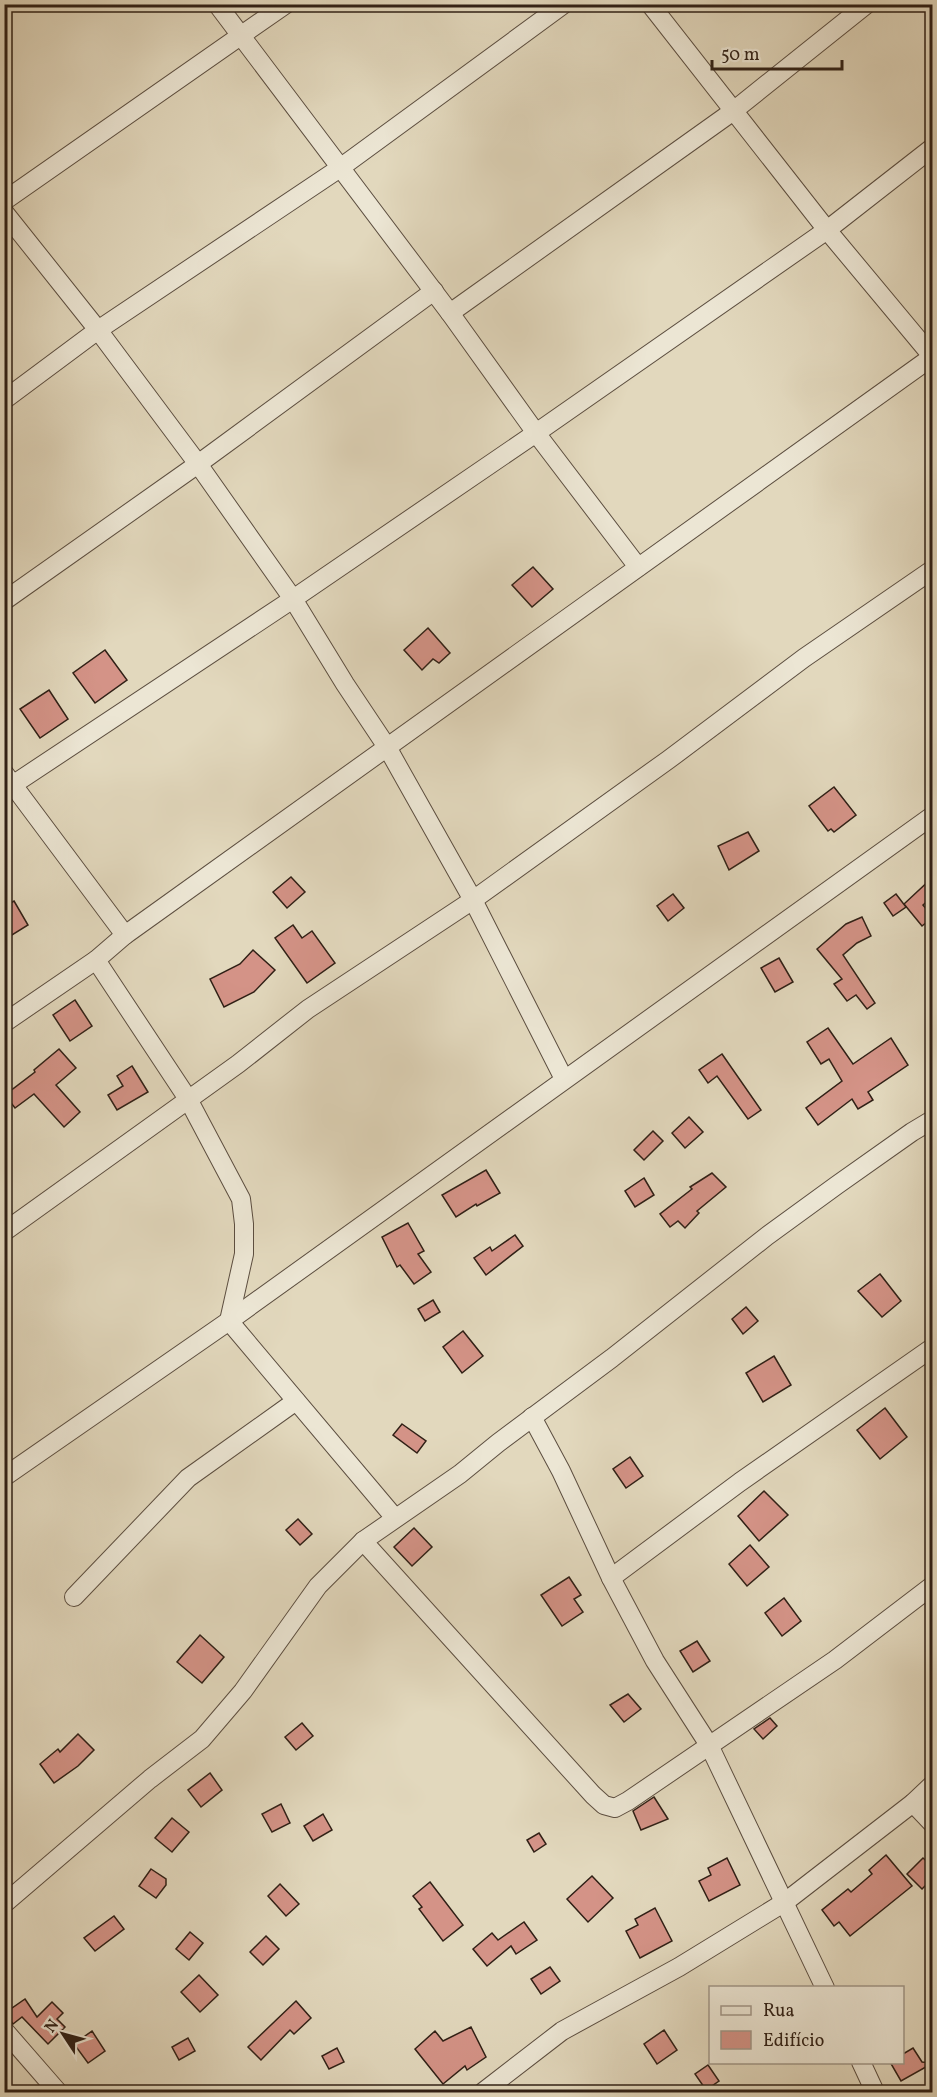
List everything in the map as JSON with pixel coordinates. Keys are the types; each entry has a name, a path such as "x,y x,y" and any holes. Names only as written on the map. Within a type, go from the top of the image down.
{"street":[{"path":"217,4 434,291 536,433 638,567"},
{"path":"4,201 286,4"},
{"path":"4,400 98,330 340,168 564,4"},
{"path":"4,1023 96,960 125,935 933,357 732,112 650,4"},
{"path":"450,313 732,112 867,4"},
{"path":"125,935 9,778 293,599 827,230 933,148"},
{"path":"4,212 98,330 198,464 293,599 387,747 473,900 564,1079"},
{"path":"4,602 198,464 434,291"},
{"path":"4,1232 238,1064 308,1009 473,900 668,760 804,658 933,570"},
{"path":"4,1477 229,1321 933,816"},
{"path":"96,960 188,1099 241,1199 244,1254 229,1321"},
{"path":"4,1904 150,1779 202,1739 243,1690 318,1586 363,1541 460,1474 767,1236 912,1132 933,1120"},
{"path":"229,1321 395,1518"},
{"path":"611,1578 740,1482 933,1348"},
{"path":"74,1598 188,1478 296,1401"},
{"path":"532,1417 561,1471 611,1578 655,1661 709,1745 746,1827 785,1902 824,1986"},
{"path":"363,1541 592,1795 604,1804 615,1808 835,1660 933,1586"},
{"path":"483,2092 562,2031 680,1966 785,1902 933,1785"},
{"path":"913,1803 933,1823"},
{"path":"4,2030 58,2092"},
{"path":"862,2064 875,2092"}],"building":[{"path":"533,567 553,589 532,607 512,585"},
{"path":"428,628 450,653 439,663 433,659 422,670 404,650"},
{"path":"105,650 127,680 95,703 73,673"},
{"path":"49,690 68,719 40,738 20,709"},
{"path":"834,787 856,815 834,832 831,829 828,831 809,806"},
{"path":"748,832 759,851 729,870 718,846"},
{"path":"291,877 305,892 287,908 273,892"},
{"path":"933,877 933,896 923,905 933,917 922,926 904,904"},
{"path":"673,894 684,908 668,921 657,906"},
{"path":"896,894 906,907 893,916 884,903"},
{"path":"14,901 28,925 4,940 4,907"},
{"path":"862,917 871,936 857,943 843,955 875,1003 867,1009 856,995 847,1001 834,984 842,979 817,949 846,924"},
{"path":"293,925 302,938 312,931 335,963 307,983 275,938"},
{"path":"253,950 275,970 254,992 224,1007 210,979 240,964"},
{"path":"779,958 793,982 775,992 761,968"},
{"path":"75,1000 92,1026 70,1041 53,1015"},
{"path":"828,1028 853,1064 891,1038 908,1065 868,1092 873,1100 858,1109 852,1099 818,1125 806,1108 842,1081 829,1059 821,1064 807,1042"},
{"path":"59,1049 76,1068 56,1085 80,1112 64,1127 34,1094 15,1108 5,1095 35,1072 34,1070"},
{"path":"722,1054 761,1110 748,1119 717,1076 708,1083 699,1070"},
{"path":"132,1066 148,1092 117,1110 108,1095 123,1086 117,1076"},
{"path":"689,1117 703,1132 685,1148 672,1133"},
{"path":"653,1131 663,1141 644,1160 634,1150"},
{"path":"486,1170 500,1193 477,1206 476,1204 456,1217 442,1195"},
{"path":"712,1173 726,1187 697,1211 699,1213 685,1228 678,1221 670,1227 660,1214 692,1189 690,1187"},
{"path":"644,1178 654,1195 635,1207 625,1191"},
{"path":"408,1223 424,1251 418,1254 431,1272 414,1284 400,1265 397,1267 382,1237"},
{"path":"515,1235 523,1246 486,1275 474,1258 490,1247 492,1251"},
{"path":"880,1274 901,1301 882,1317 858,1291"},
{"path":"433,1300 440,1312 425,1321 418,1309"},
{"path":"746,1307 758,1321 743,1334 732,1319"},
{"path":"463,1331 483,1356 462,1373 443,1347"},
{"path":"774,1356 791,1385 763,1402 746,1373"},
{"path":"885,1408 907,1437 880,1459 857,1430"},
{"path":"402,1424 426,1441 417,1453 393,1435"},
{"path":"630,1457 643,1476 626,1488 613,1469"},
{"path":"764,1491 788,1515 759,1541 738,1516"},
{"path":"298,1519 312,1534 300,1545 286,1530"},
{"path":"414,1528 432,1547 412,1566 394,1547"},
{"path":"750,1545 769,1567 747,1586 729,1564"},
{"path":"569,1577 581,1595 574,1599 583,1612 562,1626 541,1595"},
{"path":"784,1598 801,1621 782,1636 765,1613"},
{"path":"200,1635 224,1657 202,1683 177,1662"},
{"path":"697,1641 710,1661 693,1672 680,1651"},
{"path":"628,1694 641,1709 624,1722 610,1705"},
{"path":"770,1718 777,1726 763,1739 754,1729"},
{"path":"302,1723 313,1736 296,1750 285,1737"},
{"path":"78,1734 94,1750 78,1766 54,1783 40,1764 58,1749 60,1752"},
{"path":"210,1773 222,1790 201,1807 188,1790"},
{"path":"654,1797 668,1819 641,1830 633,1811"},
{"path":"281,1804 290,1823 272,1832 262,1814"},
{"path":"323,1814 332,1830 313,1841 304,1826"},
{"path":"172,1818 189,1832 172,1852 155,1838"},
{"path":"539,1833 546,1844 534,1852 527,1840"},
{"path":"886,1855 912,1886 850,1936 839,1922 834,1926 822,1910 848,1889 851,1892 872,1874 869,1870"},
{"path":"727,1858 740,1885 709,1901 699,1881 711,1875 708,1868"},
{"path":"923,1858 933,1867 933,1878 922,1889 907,1874"},
{"path":"151,1869 166,1879 166,1885 156,1898 139,1886"},
{"path":"592,1876 613,1898 588,1922 567,1899"},
{"path":"430,1882 463,1925 443,1941 419,1909 422,1907 413,1896"},
{"path":"280,1884 299,1904 286,1916 268,1896"},
{"path":"655,1908 672,1941 640,1958 626,1931 638,1925 635,1919"},
{"path":"114,1916 124,1929 95,1951 84,1938"},
{"path":"524,1922 537,1940 516,1954 511,1946 487,1966 473,1949 492,1933 498,1940"},
{"path":"190,1932 203,1943 189,1960 176,1949"},
{"path":"266,1936 279,1949 263,1965 250,1952"},
{"path":"550,1967 560,1981 541,1994 531,1979"},
{"path":"199,1975 218,1995 200,2012 181,1992"},
{"path":"25,1999 37,2017 52,2002 63,2013 57,2019 65,2027 48,2044 22,2017 13,2024 5,2013"},
{"path":"296,2001 311,2018 294,2034 290,2030 261,2060 248,2047"},
{"path":"471,2027 486,2057 467,2070 465,2066 443,2084 415,2049 435,2031 443,2041"},
{"path":"664,2030 677,2050 657,2064 644,2044"},
{"path":"92,2031 105,2051 88,2063 74,2044"},
{"path":"188,2038 195,2051 179,2060 172,2047"},
{"path":"337,2048 344,2062 329,2069 322,2056"},
{"path":"913,2048 922,2062 933,2063 901,2081 891,2064 904,2064 904,2053"},
{"path":"708,2065 719,2081 706,2090 695,2074"}]}
